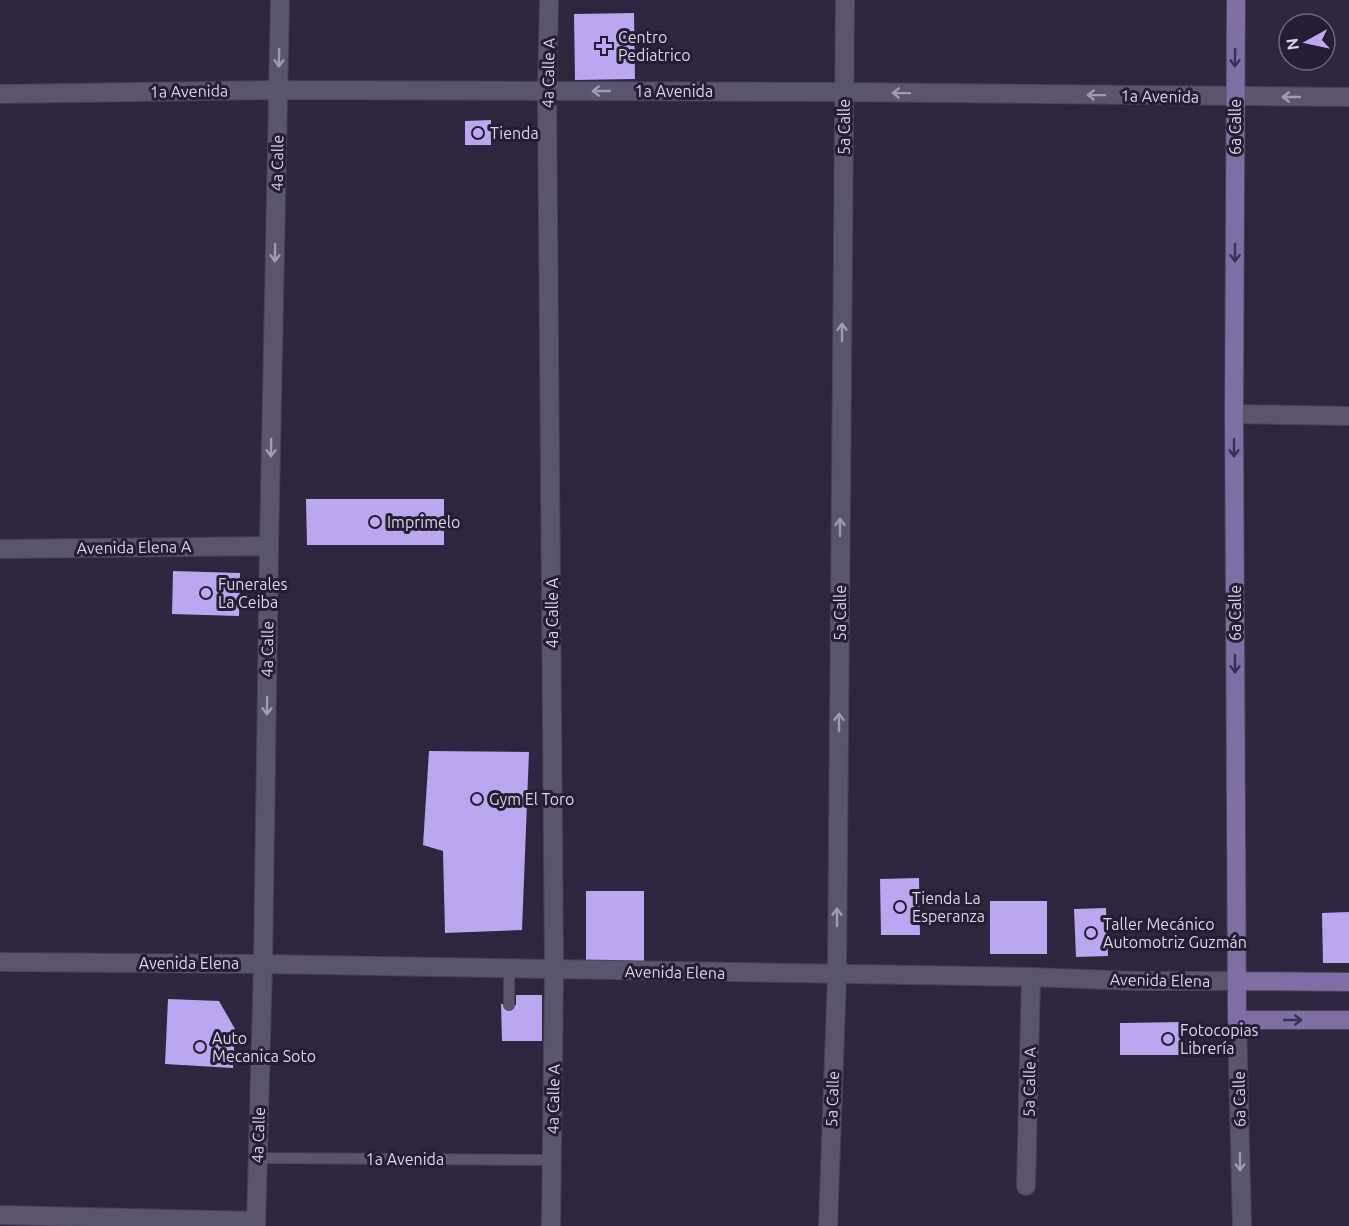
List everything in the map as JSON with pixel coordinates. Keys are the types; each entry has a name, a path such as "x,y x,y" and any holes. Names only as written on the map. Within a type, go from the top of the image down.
{"main road":[{"name":"6a Calle","path":"1236,0 1234,414 1237,1020"},
{"name":"Avenida Elena","path":"1238,981 1349,982"},
{"path":"1237,1020 1349,1020"}],"street":[{"name":"4a Calle","path":"256,1224 263,964 280,0"},
{"name":"4a Calle A","path":"549,0 547,91 554,970 548,1032 552,1160 551,1226"},
{"name":"5a Calle","path":"828,1226 837,975 845,0"},
{"name":"1a Avenida","path":"0,94 279,90 1349,97"},
{"path":"1234,414 1349,416"},
{"name":"Avenida Elena A","path":"0,549 269,546"},
{"name":"Avenida Elena","path":"0,962 263,964 1238,981"},
{"name":"5a Calle A","path":"1026,1186 1031,977"},
{"name":"6a Calle","path":"1237,1020 1242,1226"},
{"path":"0,1215 256,1224"}],"lane":[{"path":"509,969 509,1005"},
{"name":"1a Avenida","path":"258,1158 552,1160"}],"building":[{"name":"Centro Pediatrico","path":"634,13 635,79 575,80 574,14"},
{"name":"Tienda","path":"491,120 491,145 465,145 465,121"},
{"name":"Imprimelo","path":"306,499 444,499 444,545 307,545"},
{"name":"Funerales La Ceiba","path":"173,571 240,573 239,616 172,614"},
{"name":"Gym El Toro","path":"429,751 529,752 522,930 445,933 443,851 423,845"},
{"name":"Tienda La Esperanza","path":"919,878 920,935 881,935 880,879"},
{"path":"586,891 644,891 644,962 586,963"},
{"path":"990,901 1047,901 1047,954 990,954"},
{"name":"Taller Mecánico Automotriz Guzmán","path":"1106,908 1108,956 1076,957 1074,909"},
{"path":"1349,912 1349,963 1323,963 1322,913"},
{"path":"516,995 542,995 542,1041 502,1041 501,1004 516,1005"},
{"name":"Auto Mecanica Soto","path":"168,999 219,1001 235,1029 233,1068 165,1064"},
{"path":"1183,1022 1183,1055 1120,1055 1120,1023"}],"place":[{"name":"Centro Pediatrico","path":"604,46"},
{"name":"Tienda","path":"478,133"},
{"name":"Imprimelo","path":"375,522"},
{"name":"Funerales La Ceiba","path":"206,593"},
{"name":"Gym El Toro","path":"477,799"},
{"name":"Tienda La Esperanza","path":"900,907"},
{"name":"Taller Mecánico Automotriz Guzmán","path":"1091,933"},
{"name":"Fotocopias Librería","path":"1168,1039"},
{"name":"Auto Mecanica Soto","path":"200,1047"}]}
